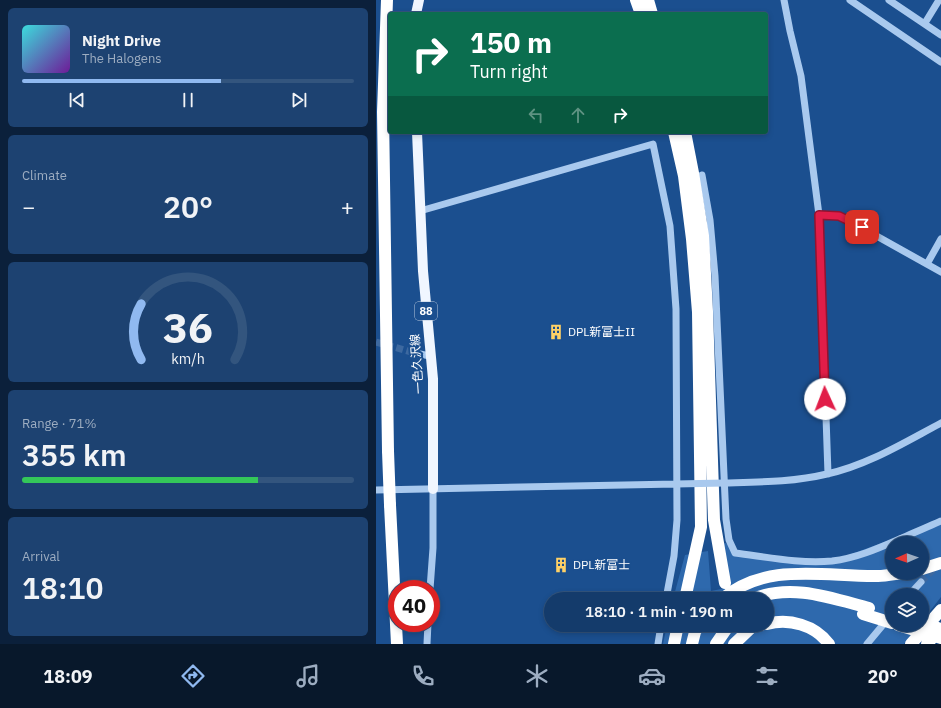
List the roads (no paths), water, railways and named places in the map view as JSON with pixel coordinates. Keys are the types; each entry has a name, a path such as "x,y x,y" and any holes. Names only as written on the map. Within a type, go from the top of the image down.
{"highway":[{"path":"387,0 383,112 388,451 397,644"},
{"path":"636,0 640,12"},
{"path":"648,0 651,12"},
{"path":"674,134 684,176 691,232 698,320 701,526 687,592"},
{"path":"685,134 703,236 708,319 714,520 725,583"},
{"path":"929,567 941,563"},
{"path":"730,592 746,583 774,575 806,573 885,575"},
{"path":"774,593 795,592 817,594 866,611 885,620"},
{"path":"774,600 796,599 885,613"},
{"path":"911,644 941,610"},
{"path":"774,621 794,622 817,632 829,644"},
{"path":"927,644 941,629 929,625"},
{"path":"674,644 677,632"},
{"path":"692,644 695,632"},
{"path":"708,644 709,639 714,632"},
{"path":"716,644 724,632"},
{"path":"734,644 747,632"},
{"path":"921,632 941,638 936,644"}],"main road":[{"path":"416,12 418,0"},
{"name":"一色久沢線","path":"417,134 423,271 433,379 433,489"}],"street":[{"path":"784,0 801,76 819,215 828,474"},
{"path":"889,0 941,34"},
{"path":"925,23 939,0"},
{"path":"855,1 941,62"},
{"path":"420,211 653,144 670,226 676,309 677,520 674,556 667,592"},
{"path":"702,174 710,220 715,276 726,519 729,540 735,553 780,560 807,562 832,561 868,553 941,521"},
{"path":"819,215 839,216 848,220 941,272"},
{"path":"927,264 941,239"},
{"path":"415,353 430,356"},
{"path":"376,490 724,483 792,480 828,474 858,464 883,453 941,423"},
{"path":"431,580 433,548 433,489"},
{"path":"915,588 921,582"},
{"path":"867,644 885,622"},
{"path":"427,644 428,632"},
{"path":"658,644 660,632"}],"tunnel":[{"path":"376,342 415,353"},
{"path":"921,582 937,566"}],"place":[{"name":"DPL新富士II","path":"556,332"},
{"name":"DPL新富士","path":"561,565"}]}
